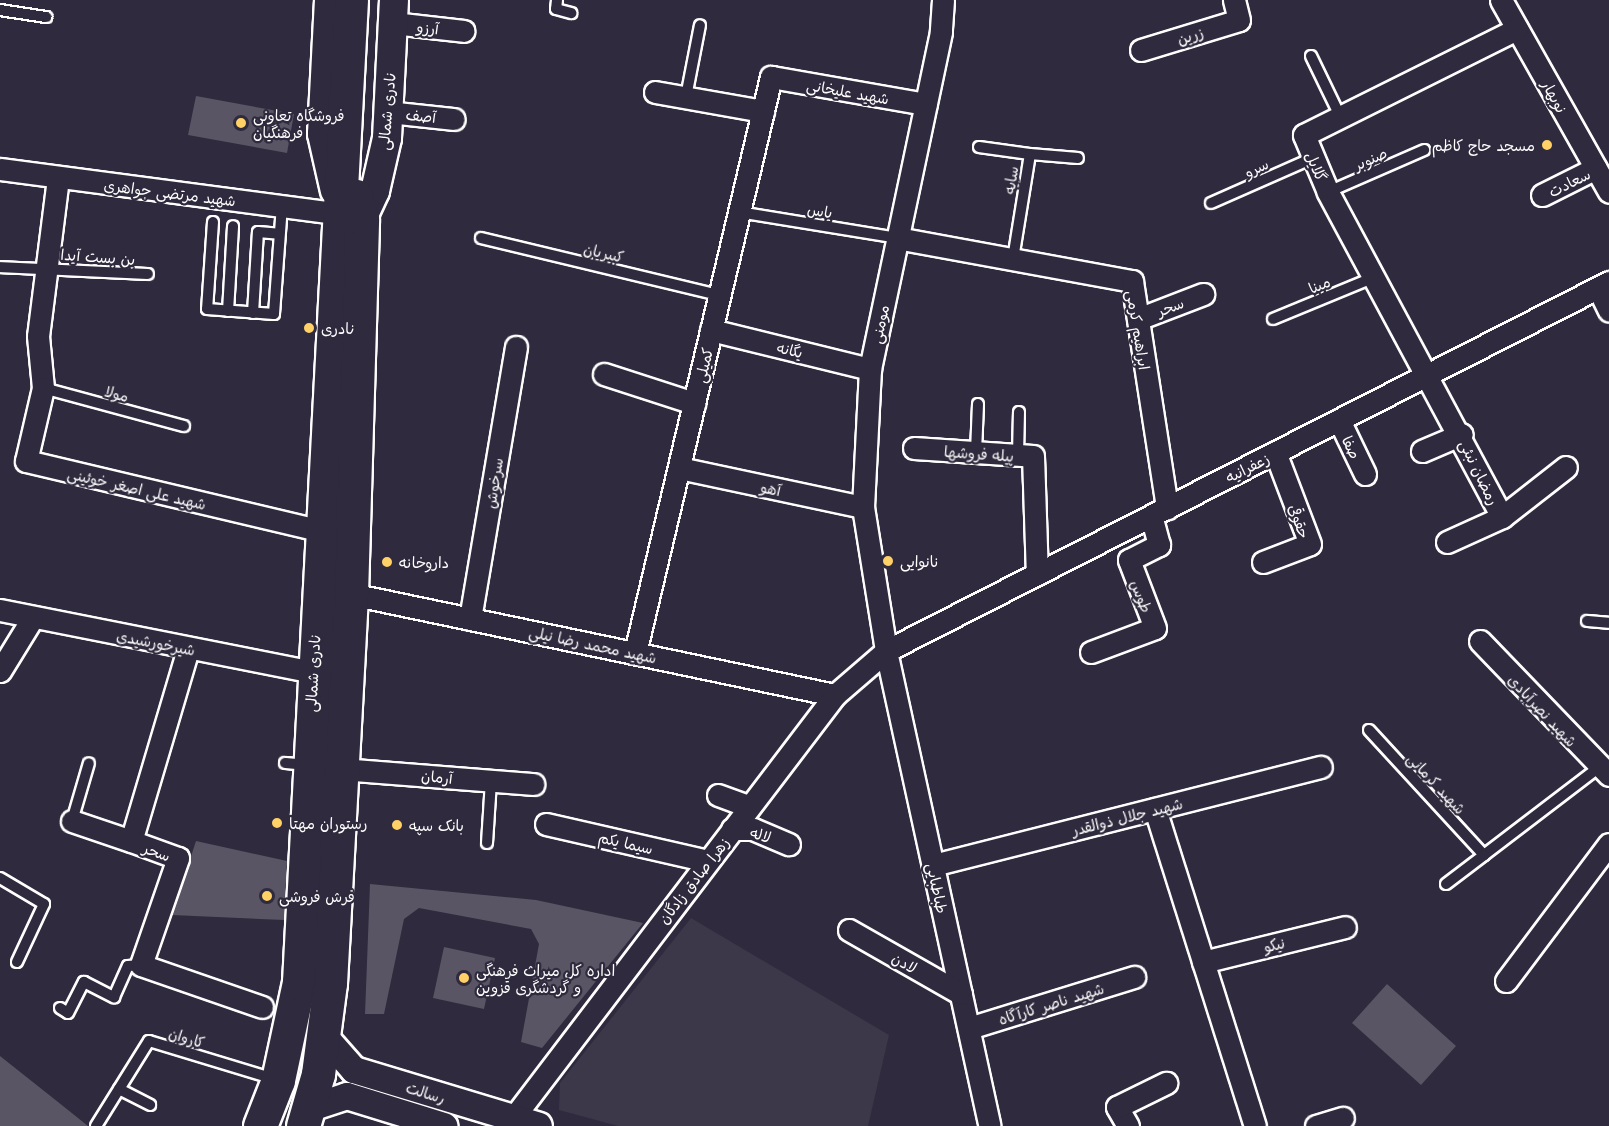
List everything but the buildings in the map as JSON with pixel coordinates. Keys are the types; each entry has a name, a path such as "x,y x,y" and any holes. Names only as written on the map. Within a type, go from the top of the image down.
{"main road":[{"name":"نادری شمالی","path":"329,0 322,134 351,217"},
{"name":"نادری شمالی","path":"306,1118 325,1037 351,594 351,0"},
{"name":"نادری شمالی","path":"260,1126 278,1080 299,982 297,764 312,672 321,531 355,192 369,0"},
{"name":"نادری شمالی","path":"351,217 375,191 388,112 393,12"}],"street":[{"name":"مومنی","path":"886,651 863,507 870,369 926,104 943,0"},
{"name":"نوبهار","path":"1501,0 1609,192"},
{"name":"زرین","path":"1141,50 1236,10"},
{"name":"آرزو","path":"393,12 464,31"},
{"name":"گلایل","path":"1428,375 1376,276 1328,192 1304,135 1339,114 1517,29"},
{"name":"شهید علیخانی","path":"771,77 926,104"},
{"name":"کمیلی","path":"635,653 771,77"},
{"path":"655,92 763,111"},
{"name":"آصف","path":"388,112 454,119"},
{"name":"سعادت","path":"1542,195 1596,168"},
{"name":"شهید مرتضی جواهری","path":"0,169 351,217"},
{"path":"43,388 38,336 58,178"},
{"name":"ابراهیم کرمی","path":"897,238 1132,281 1159,512"},
{"path":"1604,285 1609,311"},
{"name":"زعفرانیه","path":"886,651 1604,285"},
{"name":"سحر","path":"1138,319 1203,294"},
{"name":"یگانه","path":"711,330 870,369"},
{"name":"سرخوش","path":"470,619 516,347"},
{"path":"604,374 694,403"},
{"name":"رمضان نبئی","path":"1428,375 1462,434 1502,517 1447,542"},
{"name":"شهید علی اصغر خوئینی","path":"43,388 26,461 321,531"},
{"name":"صفا","path":"1339,420 1365,474"},
{"path":"1422,451 1462,434"},
{"name":"پیله فروشها","path":"914,448 1033,456 1037,574"},
{"name":"حقوقی","path":"1263,562 1310,544 1275,452"},
{"path":"1502,517 1566,467"},
{"name":"آهو","path":"679,468 863,507"},
{"name":"طوس","path":"1091,652 1155,628 1129,560 1159,545 1159,512"},
{"name":"شهید محمد رضا نیلی","path":"351,594 835,695"},
{"name":"شیرخورشیدی","path":"0,610 32,619 312,672"},
{"path":"0,670 32,619"},
{"name":"شهید نصرآبادی","path":"1480,641 1603,772"},
{"name":"سحر","path":"141,965 178,858 131,841 188,649"},
{"name":"زهرا صادق زادگان","path":"509,1122 835,695 886,651"},
{"name":"طباطبایی","path":"886,651 990,1126"},
{"name":"شهید جلال ذوالقدر","path":"933,865 1321,767"},
{"name":"آرمان","path":"342,769 533,784"},
{"path":"718,795 749,806"},
{"path":"1155,809 1255,1126"},
{"path":"72,821 131,841"},
{"name":"سیما یکم","path":"546,824 707,861"},
{"name":"لاله","path":"732,829 753,829 789,844"},
{"path":"1506,981 1609,844"},
{"name":"نیکو","path":"1203,962 1345,927"},
{"name":"لادن","path":"849,930 961,994"},
{"path":"141,965 262,1007"},
{"name":"شهید ناصر کارآگاه","path":"969,1028 1134,977"},
{"name":"رسالت","path":"325,1037 354,1070 509,1122 539,1126"},
{"path":"1128,1126 1117,1107 1166,1083"},
{"name":"رسالت","path":"306,1118 347,1096 444,1126"},
{"path":"1316,1126 1343,1118"}],"lane":[{"path":"556,0 556,9 571,13"},
{"path":"0,10 46,17"},
{"path":"686,97 700,25"},
{"path":"1311,56 1339,114"},
{"path":"979,147 1029,154"},
{"name":"صنوبر","path":"1328,192 1424,150"},
{"name":"سایه","path":"1013,259 1029,154 1078,158"},
{"name":"سرو","path":"1211,203 1312,158"},
{"path":"213,222 207,309 274,314 282,206"},
{"name":"یاس","path":"739,212 897,238"},
{"path":"228,311 233,226"},
{"path":"253,313 258,232 279,234"},
{"name":"کبیریان","path":"481,238 719,295"},
{"name":"بن بست آیدا","path":"0,267 47,267 148,274"},
{"name":"مینا","path":"1273,319 1376,276"},
{"name":"مولا","path":"43,388 184,426"},
{"path":"976,453 978,404"},
{"path":"1018,455 1019,412"},
{"path":"1587,621 1609,623"},
{"name":"شهید کرمانی","path":"1369,730 1484,855"},
{"path":"72,821 89,763"},
{"path":"1446,884 1603,772"},
{"path":"487,843 491,781"},
{"path":"0,878 44,904 17,962"},
{"path":"60,1008 68,1013 84,982 114,997 128,966 141,965"},
{"name":"کاروان","path":"96,1126 149,1041 278,1080"},
{"path":"119,1089 150,1105"}],"shaded area":[{"path":"691,918 889,1035 868,1126 618,1126 559,1110 560,1083"}],"place":[{"name":"فروشگاه تعاونی فرهنگیان","path":"241,123"},
{"name":"مسجد حاج کاظم","path":"1547,145"},
{"name":"نادری","path":"309,328"},
{"name":"نانوایی","path":"888,561"},
{"name":"داروخانه","path":"387,562"},
{"name":"رستوران مهتا","path":"277,823"},
{"name":"بانک سپه","path":"397,825"},
{"name":"فرش فروشی","path":"267,896"},
{"name":"اداره کل میراث فرهنگی و گردشگری قزوین","path":"464,978"}]}
